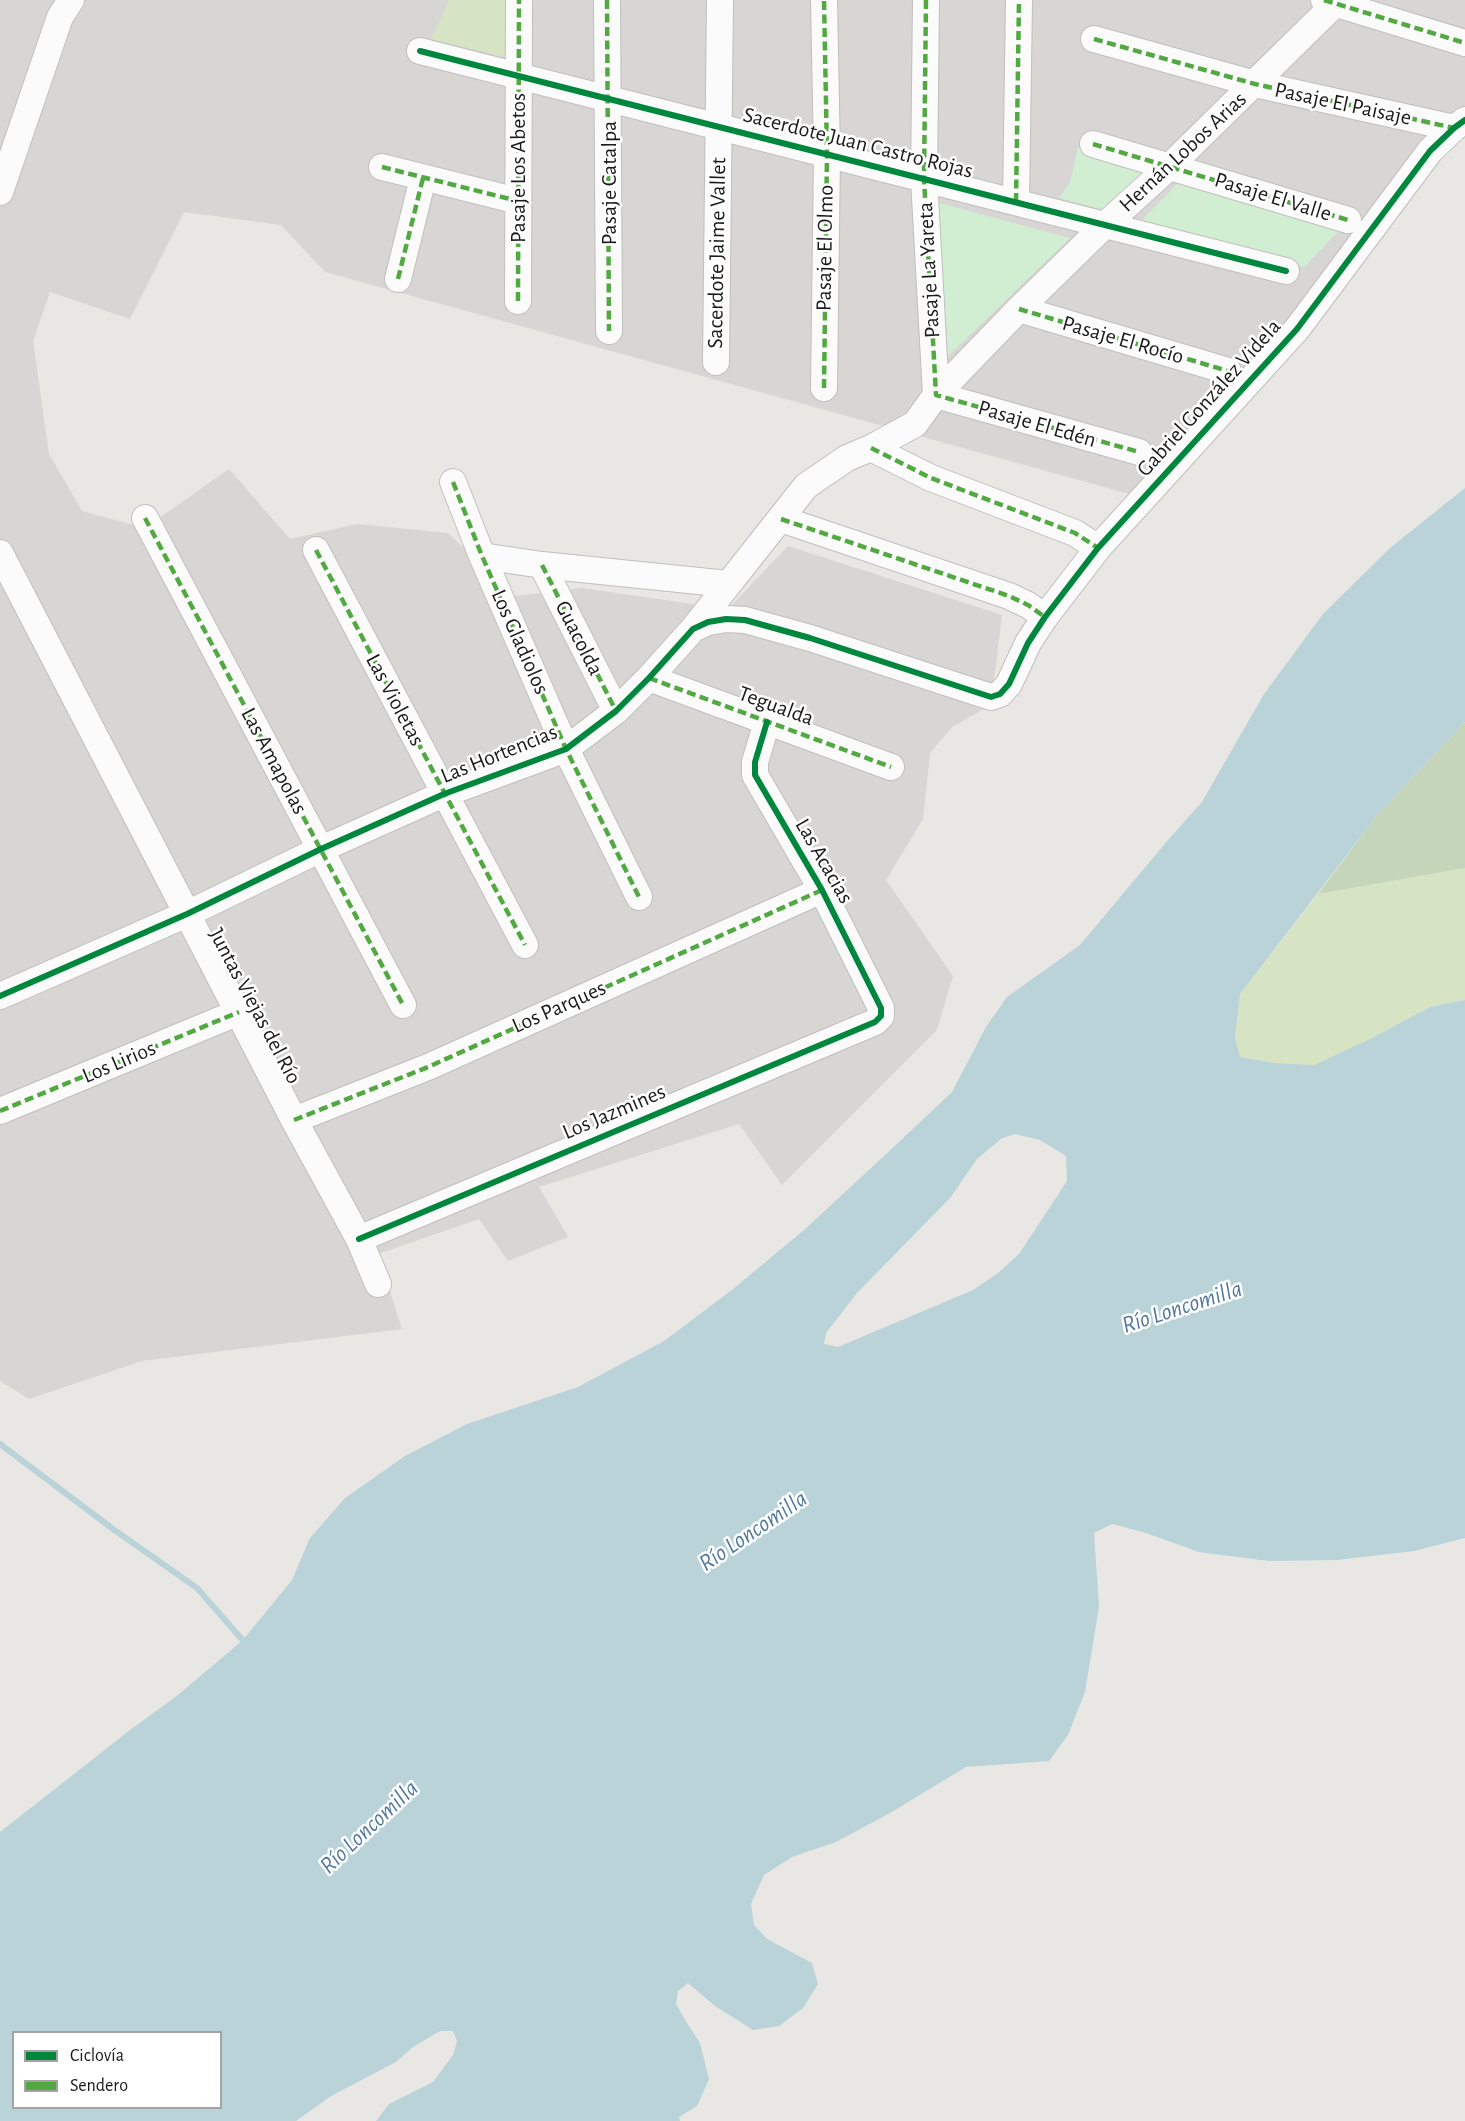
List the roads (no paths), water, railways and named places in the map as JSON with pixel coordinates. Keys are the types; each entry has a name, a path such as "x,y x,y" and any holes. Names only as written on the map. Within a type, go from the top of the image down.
{"street":[{"path":"0,192 60,17 71,0"},
{"name":"Pasaje Los Abetos","path":"518,301 519,0"},
{"name":"Pasaje Catalpa","path":"607,0 609,330"},
{"name":"Sacerdote Jaime Vallet","path":"716,362 720,0"},
{"name":"Pasaje El Olmo","path":"824,0 827,154 824,388"},
{"name":"Pasaje La Yareta","path":"926,0 924,179 932,401"},
{"path":"1016,202 1019,0"},
{"path":"1333,1 1465,43"},
{"name":"Hernán Lobos Arias","path":"781,519 806,486 847,458 915,424 932,401 1019,309 1255,84 1333,1"},
{"name":"Pasaje El Paisaje","path":"1094,39 1255,84 1459,124"},
{"name":"Sacerdote Juan Castro Rojas","path":"420,51 1287,271"},
{"name":"Gabriel González Videla","path":"693,629 708,622 726,619 745,620 810,638 984,695 991,697 1000,694 1009,684 1028,643 1045,617 1098,548 1297,329 1430,151 1459,124"},
{"name":"Pasaje El Valle","path":"1093,144 1348,220"},
{"path":"382,167 518,201"},
{"path":"398,279 423,178"},
{"name":"Pasaje El Rocío","path":"1019,309 1228,371"},
{"name":"Pasaje El Edén","path":"932,401 1139,452"},
{"path":"871,448 931,477 1076,533 1098,548"},
{"name":"Los Gladiolos","path":"453,482 482,556 566,749 639,897"},
{"name":"Las Amapolas","path":"145,518 403,1005"},
{"path":"781,519 1009,596 1045,617"},
{"name":"Las Hortencias","path":"5,995 187,914 321,849 444,794 566,749 616,711 649,678 693,629 781,519"},
{"name":"Las Violetas","path":"316,550 525,945"},
{"name":"Juntas Viejas del Río","path":"0,553 294,1120 359,1239 378,1284"},
{"path":"482,556 542,565 728,584"},
{"name":"Guacolda","path":"542,565 616,711"},
{"name":"Tegualda","path":"649,678 891,767"},
{"name":"Las Acacias","path":"767,722 755,762 756,776 822,890 881,1008 881,1016"},
{"name":"Los Parques","path":"294,1120 428,1067 822,890"},
{"name":"Los Lirios","path":"0,1111 239,1012"},
{"name":"Los Jazmines","path":"359,1239 875,1022 881,1016"}],"water":[{"name":"Río Loncomilla","path":"1465,488 1465,722 1379,813 1240,994 1235,1038 1240,1057 1275,1063 1314,1065 1430,1007 1465,1000 1465,1538 1414,1551 1337,1560 1269,1561 1199,1552 1143,1532 1112,1524 1094,1533 1099,1607 1085,1692 1068,1735 1049,1761 966,1767 890,1813 836,1842 792,1857 764,1875 751,1904 754,1925 767,1939 812,1963 818,1984 803,2008 779,2026 753,2030 715,2006 688,1983 678,1991 676,2004 700,2043 709,2079 697,2106 679,2117 680,2121 376,2121 389,2104 433,2082 453,2055 457,2041 453,2031 440,2031 413,2047 396,2062 331,2096 296,2121 0,2121 0,1832 178,1695 243,1640 292,1580 310,1538 345,1498 405,1456 467,1424 578,1387 664,1341 733,1289 804,1230 952,1092 986,1027 1007,997 1080,945 1202,802 1264,694 1323,614 1390,548","holes":["1015,1134 1040,1140 1066,1156 1067,1181 1019,1254 998,1273 973,1290 838,1347 824,1344 826,1333 857,1293 950,1198 977,1159 1002,1138"]}],"waterway":[{"path":"0,1444 113,1529 197,1588 247,1645"}]}
